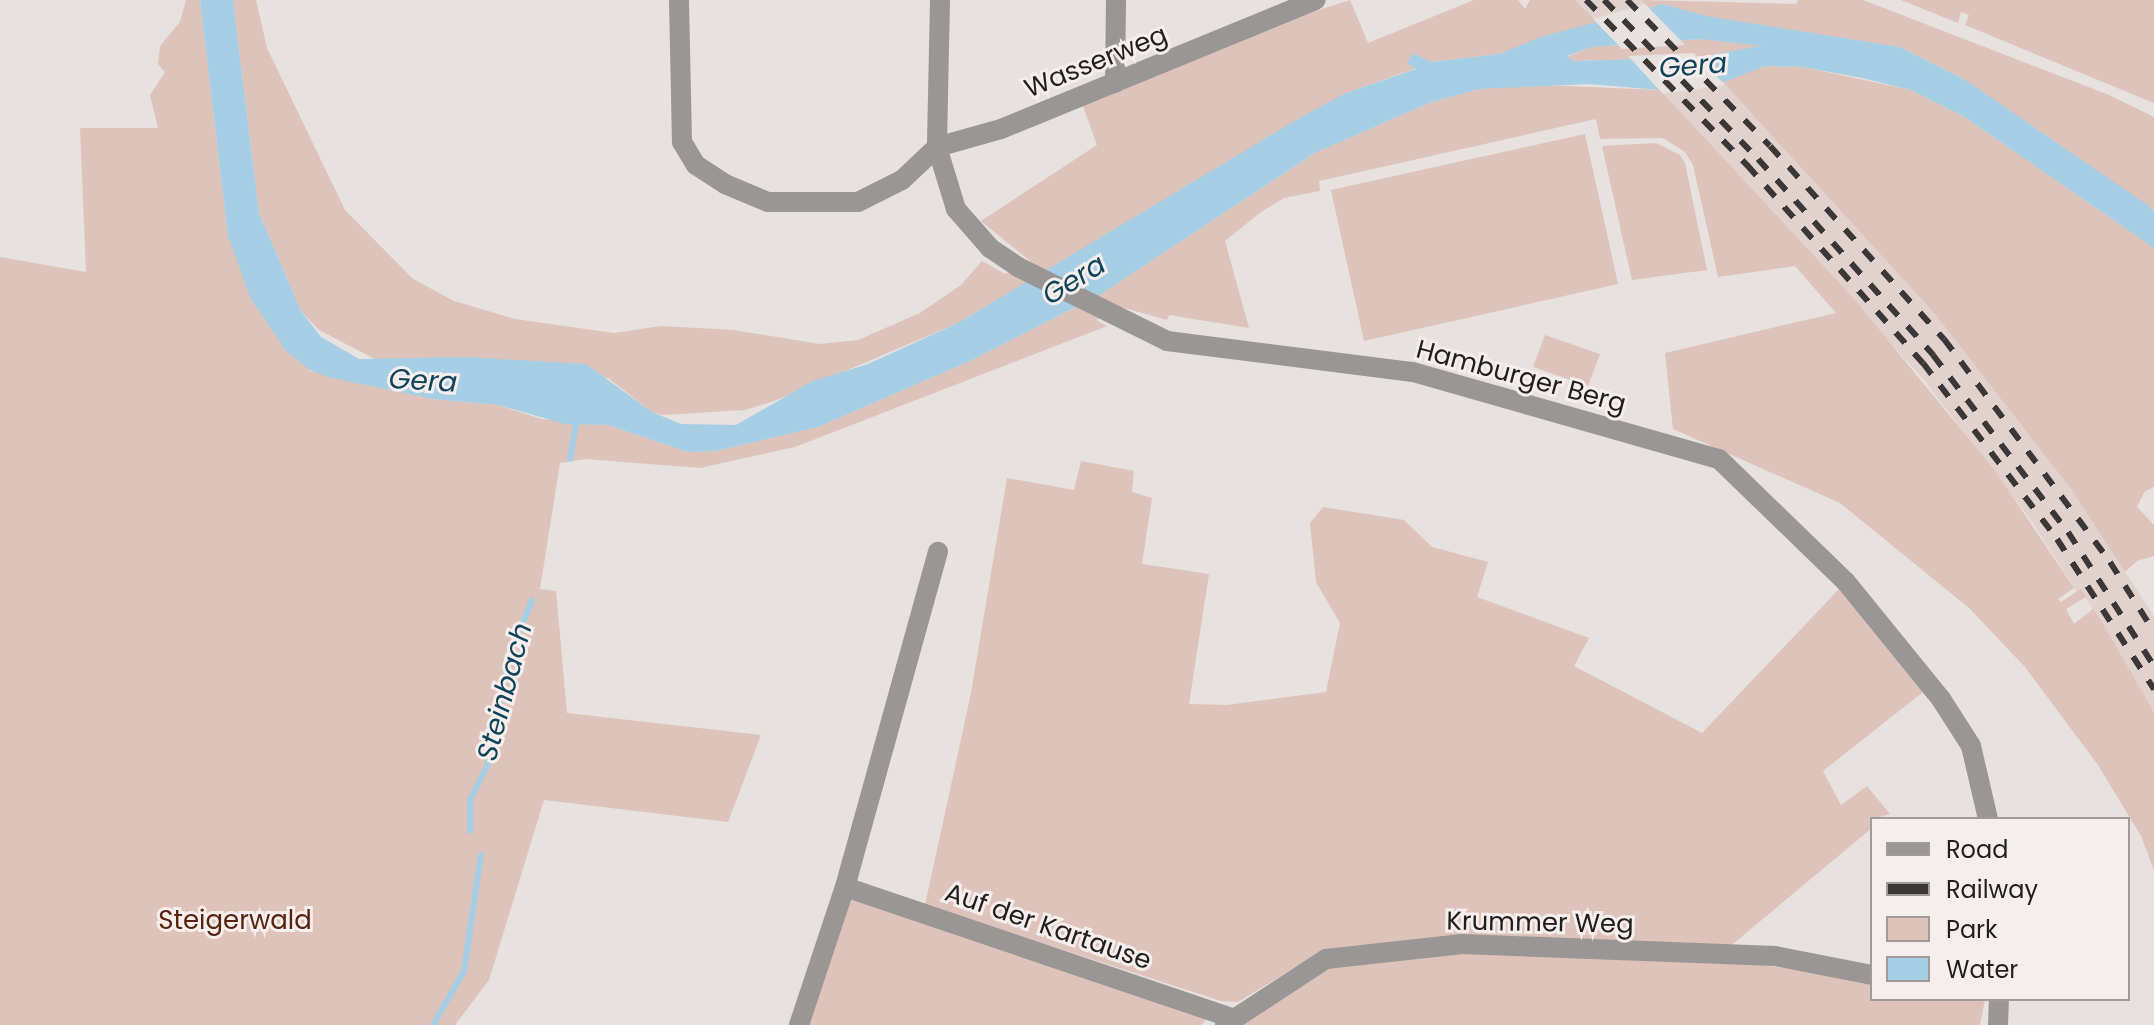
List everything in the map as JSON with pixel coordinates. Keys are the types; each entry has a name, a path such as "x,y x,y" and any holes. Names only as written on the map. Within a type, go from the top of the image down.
{"street":[{"path":"679,0 682,142 696,165 725,184 768,202 858,202 902,180 937,147"},
{"name":"Hamburger Berg","path":"940,0 937,147 944,182 963,219 1018,267 1167,341 1413,372 1719,459 1846,582 1941,699 1971,746 1988,817"},
{"path":"1115,83 1116,0"},
{"name":"Wasserweg","path":"937,147 1001,129 1316,0"},
{"path":"799,1025 845,887 938,552"},
{"name":"Auf der Kartause","path":"845,887 1229,1022"},
{"name":"Krummer Weg","path":"1229,1022 1326,959 1462,944 1775,956 1870,975"},
{"path":"1998,1025 1999,1001"}],"shaded area":[{"path":"1575,0 1641,0 1649,8 1597,22"},
{"path":"1722,81 1935,314 2071,489 2154,616 2154,712 2081,590 2077,592 2032,522 1924,380 1660,90"}],"green space":[{"name":"Steigerwald","path":"186,0 200,0 228,236 310,371 432,399 498,405 541,419 608,425 688,452 716,451 818,427 970,361 1101,294 1315,153 1429,103 1479,89 1544,85 1660,90 1855,300 1996,472 2074,588 2058,599 2061,602 2081,589 2086,597 2066,609 2074,624 2093,609 2100,619 2154,712 2154,870 2141,836 2098,765 2025,667 1969,608 1840,503 1673,429 1665,353 1836,313 1795,266 1718,277 1693,165 1685,152 1663,138 1600,139 1596,119 1319,181 1320,191 1284,198 1225,241 1249,328 1169,315 1167,320 1121,307 1096,320 1107,326 795,447 700,468 586,459 560,463 540,589 556,591 567,713 761,735 728,822 544,800 489,980 455,1025 0,1025 0,257 86,272 80,128 158,128 150,95 165,72 158,64 160,46 180,22"},
{"path":"233,0 256,0 267,48 345,210 413,279 454,301 515,319 614,333 661,326 734,330 819,344 858,340 920,313 961,285 982,261 1005,274 1030,261 981,221 1097,145 1083,106 1294,18 1350,0 1368,43 1474,0 1518,0 1525,9 1530,0 1575,0 1597,22 1499,54 1430,62 1413,53 1417,68 1346,93 958,323 777,400 745,410 663,415 652,412 608,378 377,360 319,330 301,311 259,213"},
{"path":"1641,0 1796,4 1798,0 1863,0 2109,95 2154,117 2154,211 1964,79 1900,47 1706,17 1663,4 1649,8"},
{"path":"1901,0 2154,0 2154,103 1965,25 1969,15 1961,12 1958,23"},
{"path":"1701,39 1764,46 1699,57 1573,61 1567,57 1591,47"},
{"path":"1765,66 1803,67 1911,90 1963,116 2154,248 2154,487 2145,491 2137,507 2154,525 2154,556 2137,561 2125,572 2071,489 1935,314 1722,81"},
{"path":"1585,134 1618,284 1364,341 1331,190"},
{"path":"1656,143 1680,155 1685,163 1707,270 1632,280 1602,146"},
{"path":"1545,335 1600,354 1588,386 1533,367"},
{"path":"1081,461 1134,471 1132,492 1152,498 1142,564 1209,574 1189,704 1227,705 1326,692 1340,623 1316,582 1310,523 1323,507 1404,520 1432,547 1488,562 1477,597 1589,638 1574,666 1702,733 1841,587 1923,692 1823,771 1841,805 1867,786 1890,814 1870,817 1870,830 1728,948 1469,952 1715,958 1870,981 1870,1001 1985,1001 1980,1025 1239,1025 1325,949 1238,1002 1221,1001 925,905 971,693 1007,478 1074,490"},
{"path":"851,895 1207,1019 1201,1025 809,1025"}],"water":[{"name":"Gera","path":"200,0 233,0 259,213 301,311 321,337 359,359 466,357 586,364 652,412 681,424 736,425 813,381 868,364 958,323 1303,116 1346,93 1416,69 1407,63 1413,53 1431,62 1499,54 1541,37 1663,4 1706,16 1900,47 1964,79 2154,211 2154,248 1963,116 1911,90 1803,67 1765,66 1727,81 1660,90 1589,84 1479,89 1429,103 1315,153 1101,294 970,361 818,427 716,451 688,452 608,425 565,424 498,405 432,399 328,377 310,370 286,351 251,299 228,236","holes":["1701,39 1761,46 1699,57 1573,61 1567,56 1591,47"]}],"pier":[{"path":"1645,4 1685,45 1622,49 1593,19"},
{"path":"1694,53 1725,85 1663,94 1628,56"}],"waterway":[{"name":"Steinbach","path":"570,459 577,419"},
{"name":"Steinbach","path":"470,831 470,800 488,764 509,657 532,600"},
{"name":"Steinbach","path":"433,1025 464,971 481,855"}],"railway":[{"path":"1586,0 1747,165 1923,363 2057,539 2154,689"},
{"path":"1604,0 1758,159 1933,355 2068,532 2154,666"},
{"path":"1627,0 1770,146 1944,339 2110,562 2154,632"}]}
